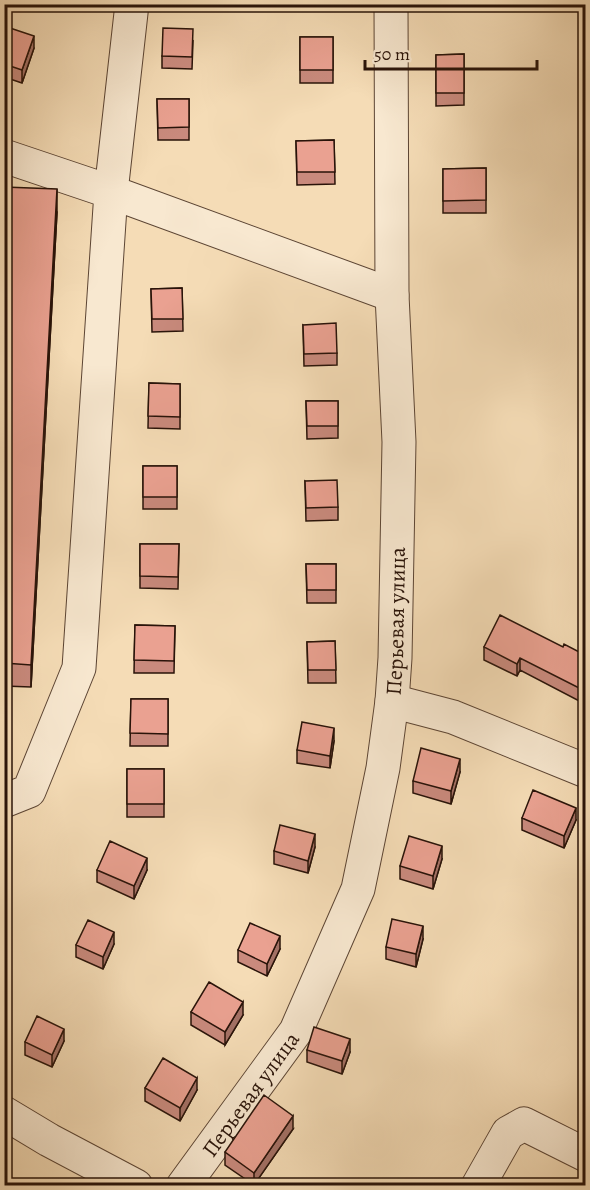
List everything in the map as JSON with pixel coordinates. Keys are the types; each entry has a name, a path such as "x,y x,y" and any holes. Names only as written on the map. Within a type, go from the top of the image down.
{"lane":[{"path":"4,801 29,791 79,668 111,192 132,4"},
{"name":"Перьевая улица","path":"183,1185 296,1031 358,889 383,768 392,701 399,442 392,296 391,4"},
{"path":"4,156 111,192 392,296"},
{"path":"392,701 453,717 585,771"},
{"path":"4,1113 49,1140 136,1185"},
{"path":"478,1185 508,1134 524,1124 585,1155"}],"building":[{"path":"4,26 34,36 22,70 4,64"},
{"path":"163,28 193,29 192,57 162,56"},
{"path":"300,37 333,37 333,70 300,70"},
{"path":"464,54 464,93 436,93 436,55"},
{"path":"157,99 189,99 189,127 158,128"},
{"path":"583,106 585,106 585,142 583,142"},
{"path":"334,140 335,172 297,172 296,141"},
{"path":"486,168 486,200 443,201 443,169"},
{"path":"4,187 57,189 31,665 4,663"},
{"path":"182,288 183,319 152,319 151,289"},
{"path":"336,323 337,353 304,354 303,325"},
{"path":"149,383 180,384 180,417 148,416"},
{"path":"306,401 338,401 338,426 307,426"},
{"path":"143,466 177,466 177,497 143,497"},
{"path":"337,480 338,507 306,508 305,481"},
{"path":"140,544 179,544 178,577 140,576"},
{"path":"306,564 336,564 336,590 307,590"},
{"path":"500,615 563,647 564,644 585,655 585,691 520,658 517,664 484,647"},
{"path":"135,625 175,626 174,661 134,660"},
{"path":"335,641 336,670 308,670 307,642"},
{"path":"131,699 168,699 168,734 130,733"},
{"path":"302,722 334,728 330,756 297,750"},
{"path":"421,748 460,759 451,791 413,781"},
{"path":"127,769 164,769 164,804 127,804"},
{"path":"533,790 576,808 564,836 522,818"},
{"path":"280,825 315,834 308,861 274,851"},
{"path":"409,836 442,846 433,876 400,866"},
{"path":"110,841 147,858 134,886 97,870"},
{"path":"392,919 423,926 416,954 386,947"},
{"path":"88,920 114,932 103,957 76,945"},
{"path":"250,923 280,936 267,964 238,950"},
{"path":"209,982 243,1002 225,1032 191,1012"},
{"path":"37,1016 64,1029 52,1055 25,1042"},
{"path":"314,1027 350,1039 342,1061 307,1050"},
{"path":"163,1058 197,1078 180,1108 145,1088"},
{"path":"264,1095 293,1116 254,1173 225,1152"}]}
